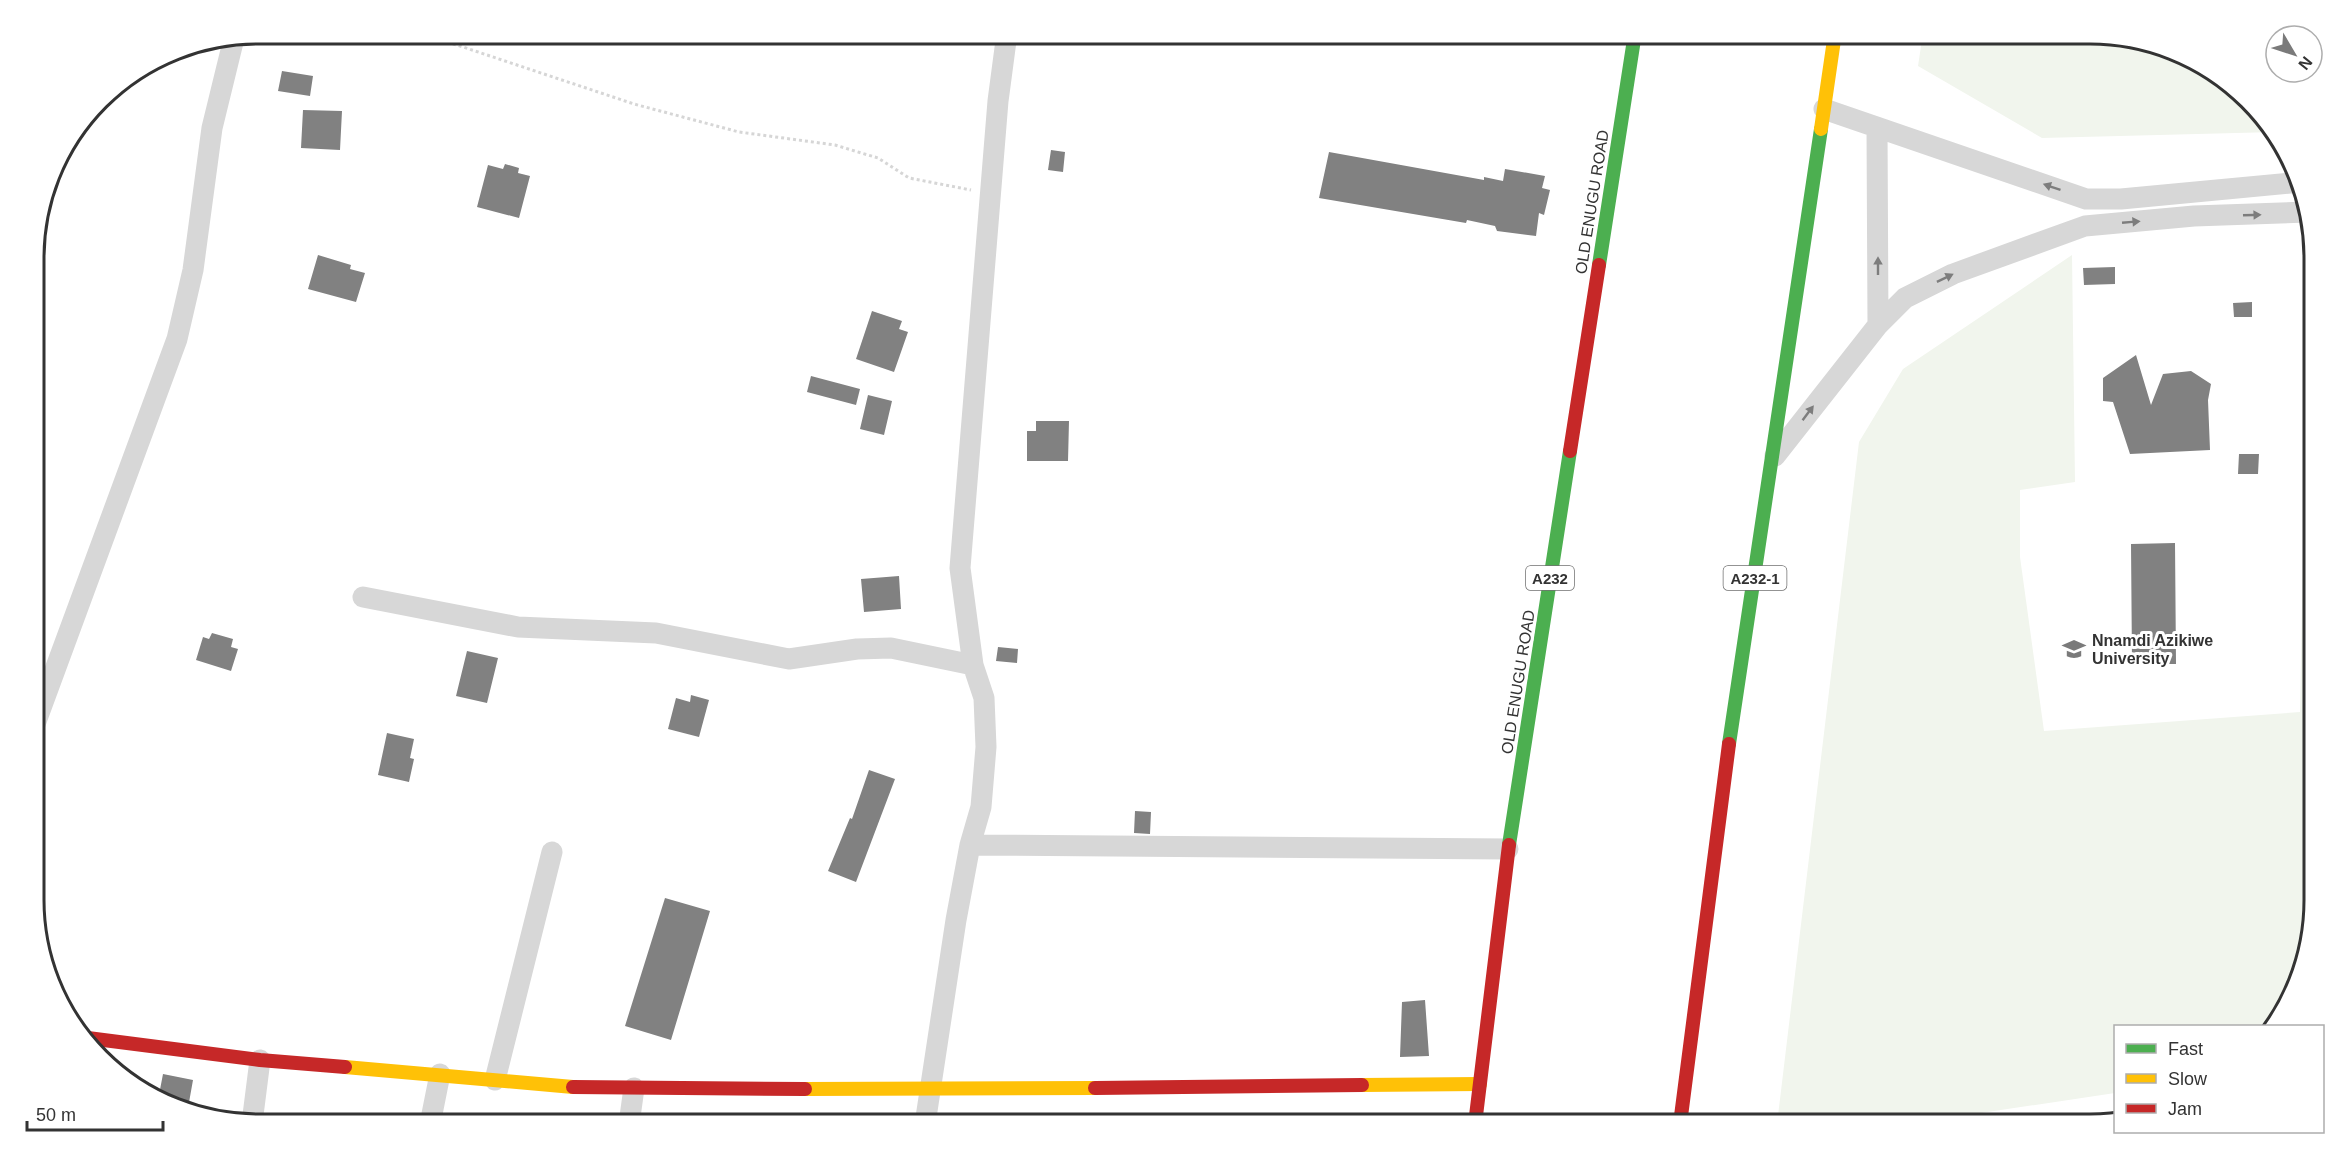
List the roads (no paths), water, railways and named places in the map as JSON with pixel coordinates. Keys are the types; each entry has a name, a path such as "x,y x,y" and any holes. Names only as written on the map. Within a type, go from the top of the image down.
{"main road":[{"name":"OLD ENUGU ROAD","path":"1476,1114 1508,849 1633,44"},
{"name":"A232-1","path":"1681,1114 1723,785 1833,44"},
{"path":"95,1039 260,1060 566,1086 1008,1089 1480,1084"}],"street":[{"path":"928,1114 970,845 981,807 986,747 984,698 973,664 960,567 998,101 1006,44"},
{"path":"44,697 177,339 193,270 212,128 232,45"},
{"path":"1824,109 2086,199 2121,199 2291,183"},
{"path":"1877,127 1878,325"},
{"path":"1773,459 1878,325 1905,298 1953,274 2085,226 2194,216 2299,212"},
{"path":"363,597 518,627 656,633 789,659 815,658 858,649 891,648 973,664"},
{"path":"970,845 1508,849"},
{"path":"495,1080 552,852"},
{"path":"253,1114 260,1060"},
{"path":"432,1114 440,1074"},
{"path":"630,1114 634,1088"}],"place":[{"name":"Nnamdi Azikiwe University","path":"2074,649"}]}
